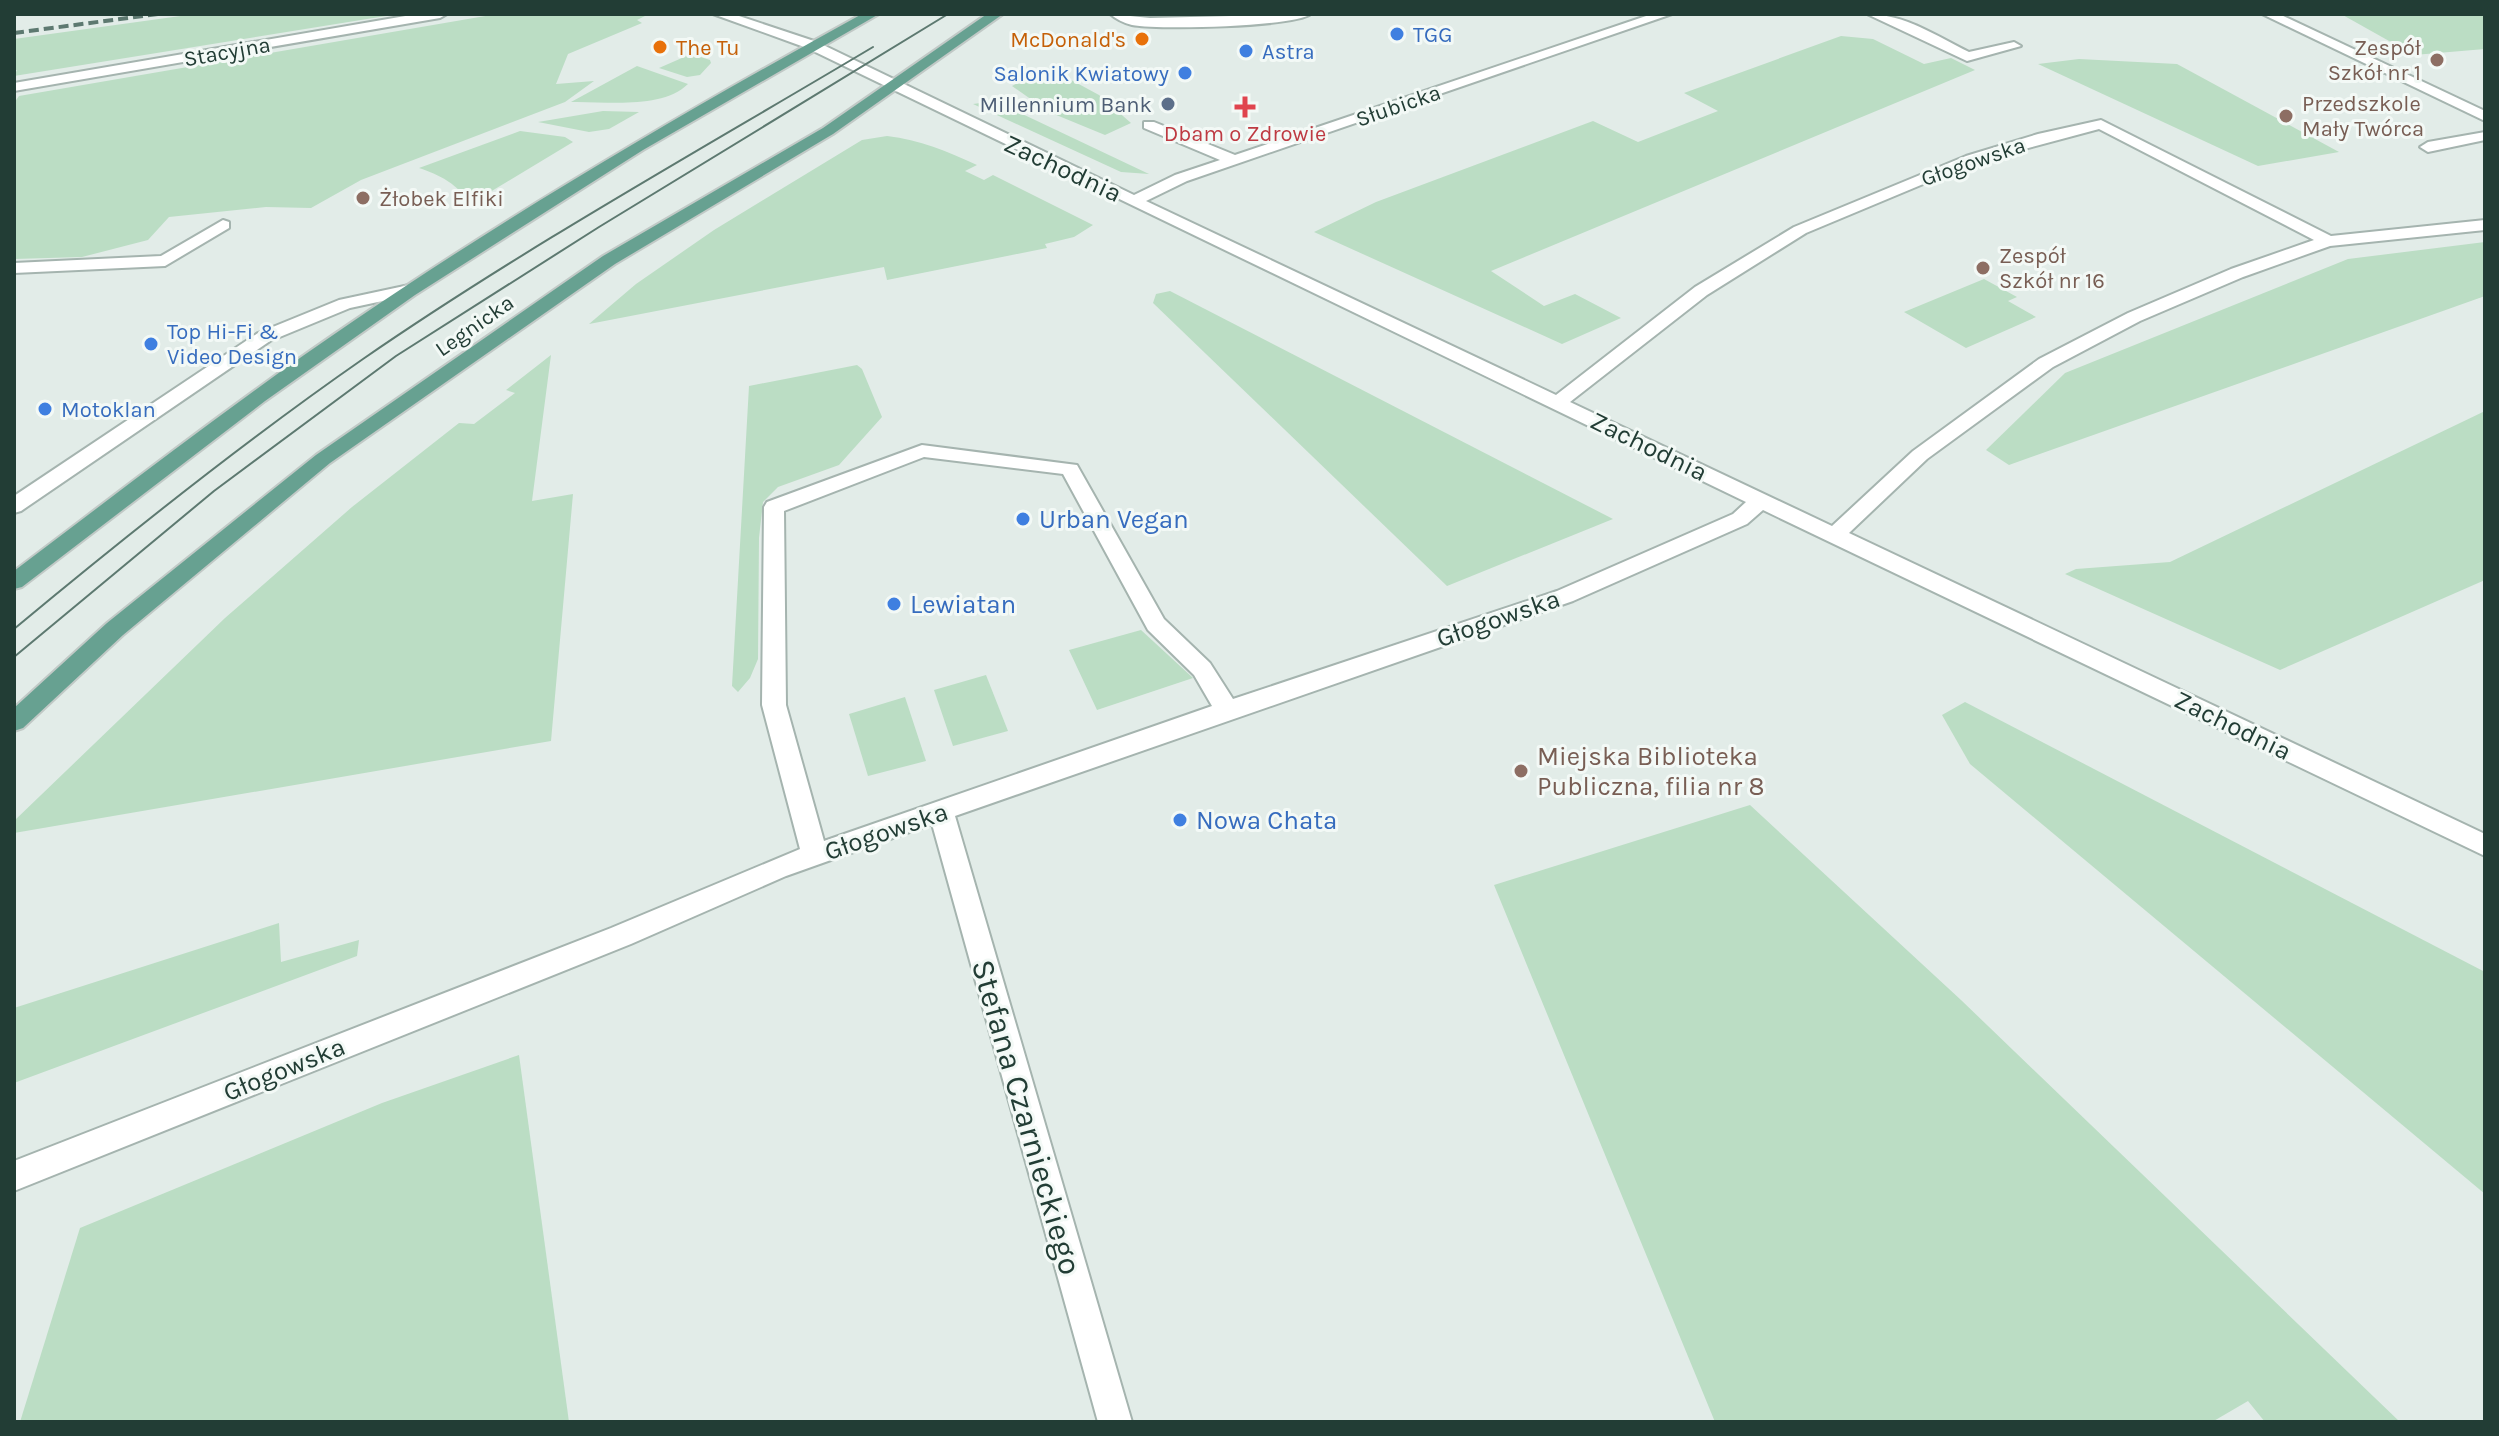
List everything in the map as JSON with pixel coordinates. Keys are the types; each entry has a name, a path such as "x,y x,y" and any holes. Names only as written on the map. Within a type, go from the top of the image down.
{"main road":[{"path":"14,582 188,449 409,290 523,217 812,45 872,14"},
{"name":"Legnicka","path":"14,722 115,629 323,459 609,260 809,143 996,14"}],"street":[{"name":"Stacyjna","path":"14,87 440,14"},
{"path":"720,14 812,45"},
{"path":"1117,14 1133,21 1150,22 1253,17 1286,19 1304,14"},
{"name":"Słubicka","path":"1134,201 1181,178 1665,14"},
{"path":"1874,14 1897,21 1967,57 2014,46"},
{"path":"2269,14 2485,117"},
{"name":"Zachodnia","path":"812,45 2485,846"},
{"name":"Głogowska","path":"1558,402 1701,291 1800,230 1971,159 2043,137 2101,124 2328,241"},
{"path":"1149,125 1234,160"},
{"path":"2428,147 2485,136"},
{"path":"14,268 165,261 223,225"},
{"path":"1835,535 1920,455 2046,363 2134,317 2237,273 2328,241 2485,225"},
{"path":"14,506 264,337 345,304 409,290"},
{"path":"815,855 774,705 774,507 922,451 1070,469 1156,624 1202,669 1227,710"},
{"name":"Głogowska","path":"14,1176 621,936 815,855 1227,710 1565,596 1740,519 1762,500"},
{"name":"Stefana Czarnieckiego","path":"941,812 1115,1422"}],"green space":[{"path":"195,14 398,14 14,76 17,70 14,70 14,39"},
{"path":"497,14 649,14 637,20 642,23 568,54 556,84 594,81 565,102 361,180 311,208 266,207 169,217 148,240 82,257 14,259 14,103 19,96"},
{"path":"2341,14 2485,14 2485,49 2414,55"},
{"path":"1841,36 1873,39 1924,64 1951,58 1975,70 1491,271 1544,306 1575,294 1621,318 1562,344 1314,232 1376,202 1593,121 1638,142 1718,111 1684,93"},
{"path":"691,54 710,60 711,63 700,75 687,77 659,68"},
{"path":"2079,59 2177,64 2339,152 2258,166 2038,64"},
{"path":"637,66 688,84 663,98 648,101 571,102"},
{"path":"1062,75 1099,95 1131,123 1105,135 1049,112 1012,86 1027,78"},
{"path":"995,101 1149,174 1121,172 973,104"},
{"path":"603,111 639,112 609,129 589,132 538,122"},
{"path":"520,131 565,137 573,142 470,204 448,181 419,168"},
{"path":"887,136 922,143 955,155 977,165 965,171 984,180 993,175 1093,225 1074,237 1045,244 1047,248 887,280 884,267 589,324 636,284 714,230 862,140"},
{"path":"2485,242 2485,296 2009,465 1986,450 2065,373 2348,259"},
{"path":"1984,279 2017,297 2008,301 2036,317 1966,348 1904,312"},
{"path":"1170,291 1613,519 1447,586 1153,303 1156,294"},
{"path":"551,355 532,501 573,494 551,741 14,833 14,821 225,618 352,507 459,423 474,424 515,393 506,390"},
{"path":"857,365 862,369 882,417 839,465 778,487 763,502 759,538 758,659 750,678 738,692 732,686 749,386"},
{"path":"2485,411 2485,580 2280,670 2065,574 2076,569 2170,562"},
{"path":"1141,630 1193,678 1097,710 1069,650"},
{"path":"986,675 1008,731 953,746 934,690"},
{"path":"905,697 926,761 868,776 849,714"},
{"path":"1965,702 2485,972 2485,1194 1970,764 1942,715"},
{"path":"1750,805 1961,1000 2400,1422 2265,1422 2248,1401 2212,1422 1715,1422 1494,885"},
{"path":"279,923 281,962 359,940 357,956 14,1083 14,1008"},
{"path":"519,1055 569,1422 20,1422 80,1228 382,1103"}],"tram line":[{"path":"14,657 214,491 396,356 599,227 948,14"},
{"path":"14,629 186,490 363,359 551,238 873,47"}],"railway":[{"path":"14,33 158,14"}],"place":[{"name":"TGG","path":"1397,34"},
{"name":"McDonald's","path":"1142,39"},
{"name":"The Tu","path":"660,47"},
{"name":"Astra","path":"1246,51"},
{"name":"Zespół Szkół nr 1","path":"2437,60"},
{"name":"Salonik Kwiatowy","path":"1185,73"},
{"name":"Millennium Bank","path":"1168,104"},
{"name":"Dbam o Zdrowie","path":"1245,107"},
{"name":"Przedszkole Mały Twórca","path":"2286,116"},
{"name":"Żłobek Elfiki","path":"363,198"},
{"name":"Zespół Szkół nr 16","path":"1983,268"},
{"name":"Top Hi-Fi & Video Design","path":"151,344"},
{"name":"Motoklan","path":"45,409"},
{"name":"Urban Vegan","path":"1023,519"},
{"name":"Lewiatan","path":"894,604"},
{"name":"Miejska Biblioteka Publiczna, filia nr 8","path":"1521,771"},
{"name":"Nowa Chata","path":"1180,820"}]}
